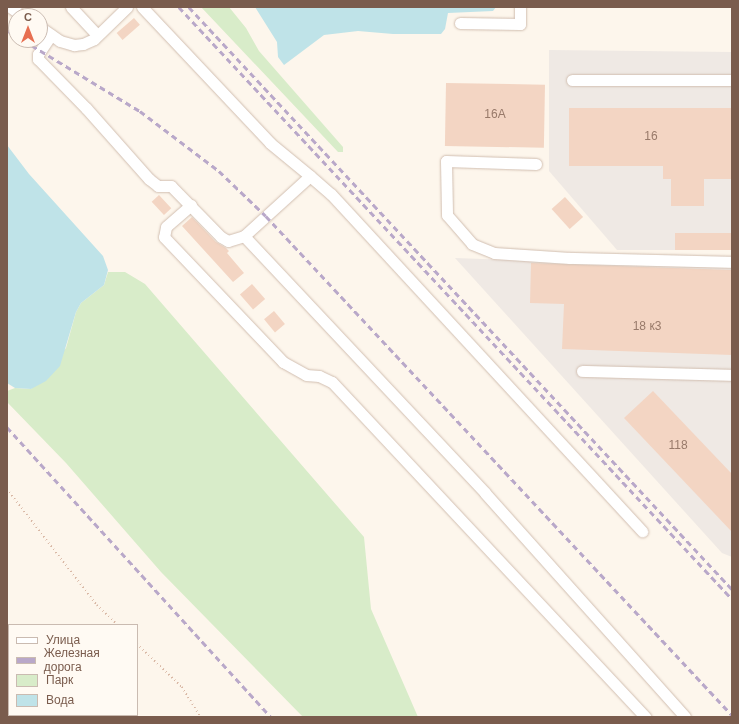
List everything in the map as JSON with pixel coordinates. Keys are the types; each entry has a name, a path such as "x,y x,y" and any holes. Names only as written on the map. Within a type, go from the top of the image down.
{"lane":[{"path":"71,7 97,35"},
{"path":"48,33 74,45 84,44 97,35 127,7"},
{"path":"142,7 270,143 331,194 642,531"},
{"path":"460,23 520,24 520,7"},
{"path":"51,35 38,59 86,108 149,179 158,186 171,186 221,237 228,240 244,236 310,176"},
{"path":"572,80 732,80"},
{"path":"536,164 446,161 447,215 472,244 501,253 732,262"},
{"path":"191,205 166,227 164,237 283,362 306,375 319,376 332,382 646,717"},
{"path":"244,236 485,493 685,717"},
{"path":"582,371 732,375"}],"path":[{"path":"7,489 97,605 117,624"},
{"path":"138,645 182,687 201,717"}],"shaded area":[{"path":"549,50 732,52 732,250 617,250 549,171"},
{"path":"455,258 732,268 732,557 722,553"}],"green space":[{"path":"201,7 229,7 246,28 259,51 343,147 343,152 338,152"},
{"path":"108,272 125,272 145,284 364,537 371,609 418,717 303,717 161,572 66,463 7,402 7,391 15,388 31,389 66,348 76,312 81,303 104,285"}],"water":[{"path":"255,7 496,7 493,11 448,13 445,29 441,34 393,34 358,31 324,35 284,65 278,57 277,42"},
{"path":"7,145 29,174 103,256 108,270 104,285 81,303 76,312 60,366 46,381 31,389 15,388 7,383"}],"building":[{"path":"134,18 140,25 123,40 117,33"},
{"path":"446,83 545,85 544,148 445,146"},
{"path":"569,108 732,108 732,179 704,179 704,206 671,206 671,179 663,179 663,166 569,166"},
{"path":"159,195 171,208 164,215 152,202"},
{"path":"565,197 583,217 570,229 552,209"},
{"path":"192,217 216,242 229,251 227,253 244,273 233,282 182,226"},
{"path":"675,233 732,233 732,250 675,250"},
{"path":"531,263 732,270 732,355 562,349 564,304 530,303"},
{"path":"252,284 265,299 253,310 240,294"},
{"path":"274,311 285,324 275,332 264,319"},
{"path":"653,391 732,474 732,532 624,418"}],"railway":[{"path":"179,7 732,599"},
{"path":"189,7 732,589"},
{"path":"36,48 140,111 219,171 266,216 732,715"},
{"path":"7,427 271,717"}]}
